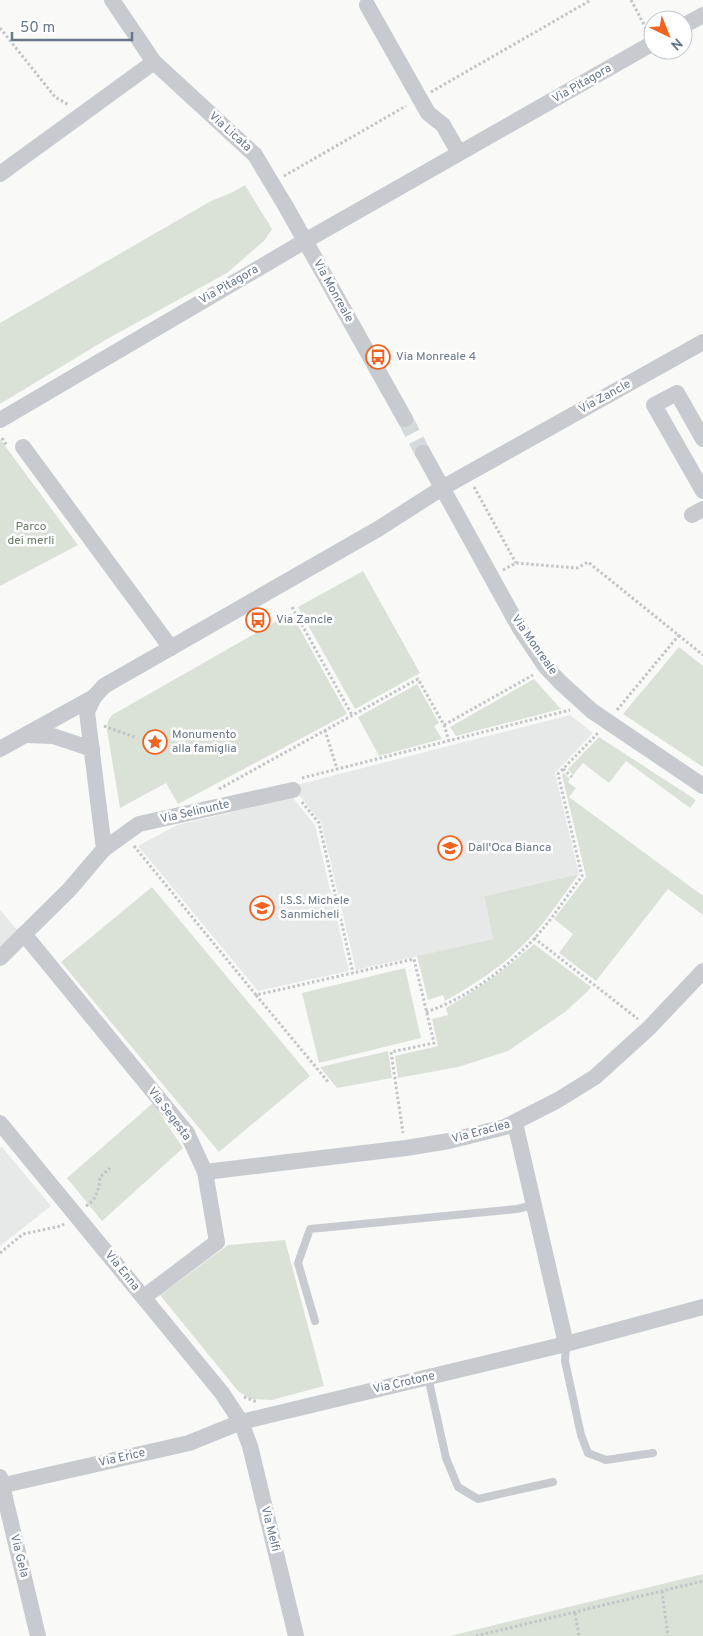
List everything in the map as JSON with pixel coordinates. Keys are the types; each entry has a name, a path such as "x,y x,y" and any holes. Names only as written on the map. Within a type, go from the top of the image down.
{"street":[{"name":"Via Licata","path":"112,0 154,62 255,155 305,241"},
{"path":"367,5 428,113 443,125 459,153"},
{"name":"Via Pitagora","path":"0,420 459,153 643,41"},
{"path":"0,174 154,62"},
{"name":"Via Monreale","path":"305,241 405,420"},
{"name":"Via Zancle","path":"0,749 94,697 104,686 378,529 442,488 703,342"},
{"path":"703,439 676,393 654,405 703,491"},
{"path":"23,447 171,648"},
{"name":"Via Monreale","path":"423,453 519,627 545,666 592,711 703,786"},
{"path":"94,697 87,712 104,849"},
{"path":"24,735 54,736 92,749"},
{"name":"Via Selinunte","path":"0,958 69,890 104,849 139,824 293,790"},
{"name":"Via Segesta","path":"24,934 187,1133 205,1172 218,1242 144,1297"},
{"name":"Via Eraclea","path":"205,1172 406,1148 449,1141 515,1123 595,1077 649,1028 701,972"},
{"path":"515,1123 566,1344"},
{"name":"Via Enna","path":"2,1128 144,1297 222,1393 241,1422"},
{"name":"Via Crotone","path":"241,1422 566,1344 703,1306"},
{"name":"Via Erice","path":"1,1482 189,1443 241,1422"},
{"name":"Via Melfi","path":"241,1422 250,1446 296,1636"},
{"name":"Via Gela","path":"1,1482 38,1636"}],"lane":[{"path":"315,1321 298,1264 310,1229 517,1209 533,1205"},
{"path":"566,1344 565,1360 581,1435 588,1453 606,1460 653,1453"},
{"path":"428,1377 446,1458 458,1487 478,1499 553,1482"}],"path":[{"path":"283,176 591,0"},
{"path":"631,0 643,23"},
{"path":"0,28 55,97 71,107"},
{"path":"471,482 516,563"},
{"path":"503,570 516,563 577,568 588,562 703,655"},
{"path":"292,607 352,715"},
{"path":"616,711 679,635"},
{"path":"444,725 535,674"},
{"path":"217,791 418,679 444,725 449,741"},
{"path":"353,974 319,823 293,790 290,781 570,710"},
{"path":"101,725 137,738"},
{"path":"325,730 337,769"},
{"path":"426,1012 448,1004 479,985 507,964 534,938 582,876 558,774 598,733"},
{"path":"563,769 572,777"},
{"path":"140,840 132,844 329,1083"},
{"path":"534,938 642,1022"},
{"path":"256,995 414,959 434,1043 391,1052 404,1140"},
{"path":"0,1253 23,1234 61,1226 89,1204 96,1196 99,1190 100,1177 110,1168"},
{"path":"476,1636 703,1581"},
{"path":"662,1591 668,1636"},
{"path":"575,1612 579,1636"}],"shaded area":[{"name":"Dall'Oca Bianca","path":"570,715 593,733 555,773 579,874 484,896 493,939 356,970 321,822 298,794 296,785"},
{"name":"I.S.S. Michele Sanmicheli","path":"293,798 315,825 349,971 258,991 138,846 177,825"},
{"path":"0,910 18,931 0,947"},
{"path":"2,1147 51,1206 0,1246 0,1148"}],"green space":[{"path":"245,185 272,229 265,240 227,273 107,339 0,404 0,323 211,201"},
{"name":"Parco dei merli","path":"0,439 78,545 0,586"},
{"path":"363,571 420,673 355,709 298,607"},
{"path":"291,613 347,714 178,804 166,783 120,808 107,730 108,721 112,715"},
{"path":"679,647 703,666 703,767 623,714"},
{"path":"534,679 561,709 456,736 450,727"},
{"path":"417,684 439,723 434,726 442,739 379,756 358,717"},
{"path":"599,737 696,800 690,808 626,761 609,783 583,763 573,775 568,769"},
{"path":"564,773 570,779 568,782 576,788 569,797 703,896 703,915 668,889 596,981 559,953 573,934 554,919 586,877 562,775"},
{"path":"579,874 542,924 510,957 479,980 445,1001 443,995 428,1000 417,956 493,939 484,896"},
{"path":"152,887 310,1076 219,1152 61,962"},
{"path":"534,944 591,987 588,991 565,1012 508,1051 458,1067 398,1078 395,1056 438,1046 432,1019 448,1015 446,1008 492,978"},
{"path":"405,968 421,1038 319,1063 302,993"},
{"path":"388,1051 392,1078 337,1088 320,1067"},
{"path":"153,1103 183,1148 102,1221 67,1178"},
{"path":"285,1240 324,1386 272,1400 250,1399 238,1391 160,1295 228,1245"},
{"path":"703,1574 703,1636 450,1636"}],"tunnel":[{"path":"405,419 423,453"}],"place":[{"name":"Via Monreale 4","path":"378,357"},
{"name":"Via Zancle","path":"258,620"},
{"name":"Monumento alla famiglia","path":"155,742"},
{"name":"Dall'Oca Bianca","path":"450,848"},
{"name":"I.S.S. Michele Sanmicheli","path":"262,908"}]}
